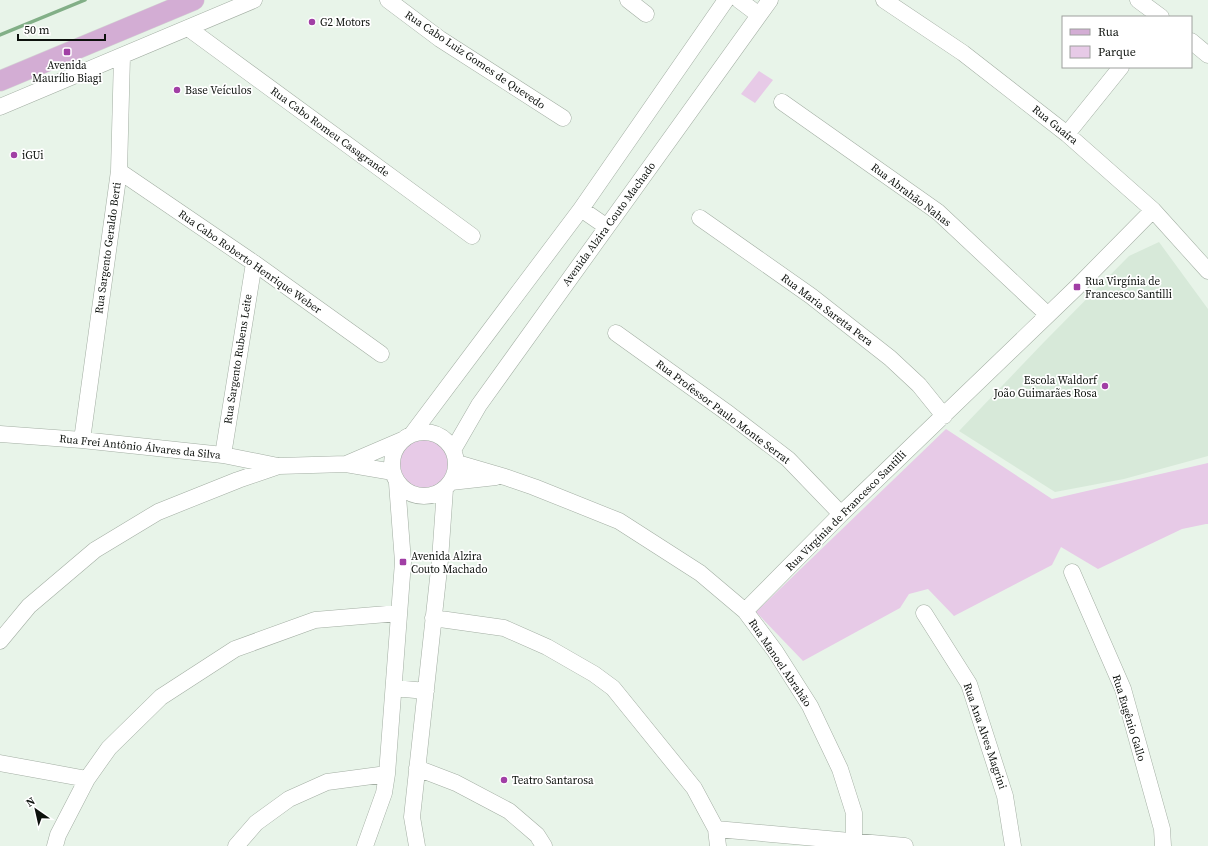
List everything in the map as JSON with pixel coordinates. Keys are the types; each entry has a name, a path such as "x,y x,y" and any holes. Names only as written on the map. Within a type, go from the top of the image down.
{"main road":[{"path":"0,81 194,0"}],"street":[{"path":"0,107 254,0"},
{"name":"Rua Cabo Luiz Gomes de Quevedo","path":"388,0 440,39 563,118"},
{"path":"628,0 646,14"},
{"path":"365,846 384,793 394,688 403,562 395,477 392,463 393,455 397,447 407,437 582,209 726,0"},
{"path":"739,0 759,15"},
{"name":"Avenida Alzira Couto Machado","path":"455,456 479,405 770,0"},
{"name":"Rua Guaíra","path":"884,0 964,53 1067,134 1153,210 1208,271"},
{"path":"1138,0 1160,16"},
{"name":"Rua Cabo Romeu Casagrande","path":"188,28 472,236"},
{"path":"1192,42 1208,55"},
{"name":"Rua Sargento Geraldo Berti","path":"82,440 118,171 122,56"},
{"path":"1067,134 1120,68"},
{"name":"Rua Abrahão Nahas","path":"782,102 938,212 1048,315"},
{"name":"Rua Cabo Roberto Henrique Weber","path":"118,171 254,262 381,354"},
{"path":"582,209 607,227"},
{"name":"Rua Virgínia de Francesco Santilli","path":"745,611 841,514 1048,315 1153,210"},
{"name":"Rua Maria Saretta Pera","path":"700,218 811,296 890,358 919,385 944,416"},
{"name":"Rua Sargento Rubens Leite","path":"223,455 254,262"},
{"name":"Rua Professor Paulo Monte Serrat","path":"616,333 729,414 788,459 841,514"},
{"path":"0,640 29,606 95,550 158,512 238,480 280,466 346,464 395,477 407,492 420,496 433,496 448,486 455,475 455,456 448,442 440,436 422,432 407,437 346,464"},
{"name":"Rua Frei Antônio Álvares da Silva","path":"0,434 82,440 223,455 280,466"},
{"name":"Rua Manoel Abrahão","path":"455,456 619,521 700,573 745,611 775,650 810,706 840,769 854,813 854,841"},
{"name":"Rua Manoel Abrahão","path":"448,486 505,477"},
{"path":"417,846 412,817 448,486"},
{"name":"Rua Eugênio Gallo","path":"1072,572 1123,689 1162,829 1163,846"},
{"name":"Rua Ana Alves Magrini","path":"924,612 969,684 1005,796 1013,846"},
{"path":"55,846 58,835 87,779 109,748 161,697 235,649 315,620 399,613"},
{"path":"433,618 504,628 547,647 594,674 613,688 694,788 716,829 718,846"},
{"path":"394,688 426,691"},
{"path":"0,763 87,779"},
{"path":"417,768 456,783 509,811 537,835 544,846"},
{"path":"236,846 256,823 289,800 327,782 387,774"},
{"path":"716,829 905,846"}],"shaded area":[{"name":"Escola Waldorf João Guimarães Rosa","path":"1159,242 1208,309 1208,456 1124,479 1055,492 959,431 1129,256"}],"green space":[{"path":"759,71 773,80 755,103 741,94"},
{"path":"946,429 1052,499 1208,463 1208,524 1182,529 1098,569 1061,547 1052,565 954,616 928,589 909,594 900,608 803,661 756,612"},
{"path":"418,439 428,439 441,446 448,459 448,469 441,482 428,489 418,489 409,485 402,478 398,469 398,459 402,450 409,443"}],"waterway":[{"path":"0,35 85,0"}],"place":[{"name":"G2 Motors","path":"312,22"},
{"name":"Avenida Maurílio Biagi","path":"67,52"},
{"name":"Base Veículos","path":"177,90"},
{"name":"iGUi","path":"14,155"},
{"name":"Rua Virgínia de Francesco Santilli","path":"1077,287"},
{"name":"Escola Waldorf João Guimarães Rosa","path":"1105,386"},
{"name":"Avenida Alzira Couto Machado","path":"403,562"},
{"name":"Teatro Santarosa","path":"504,780"}]}
